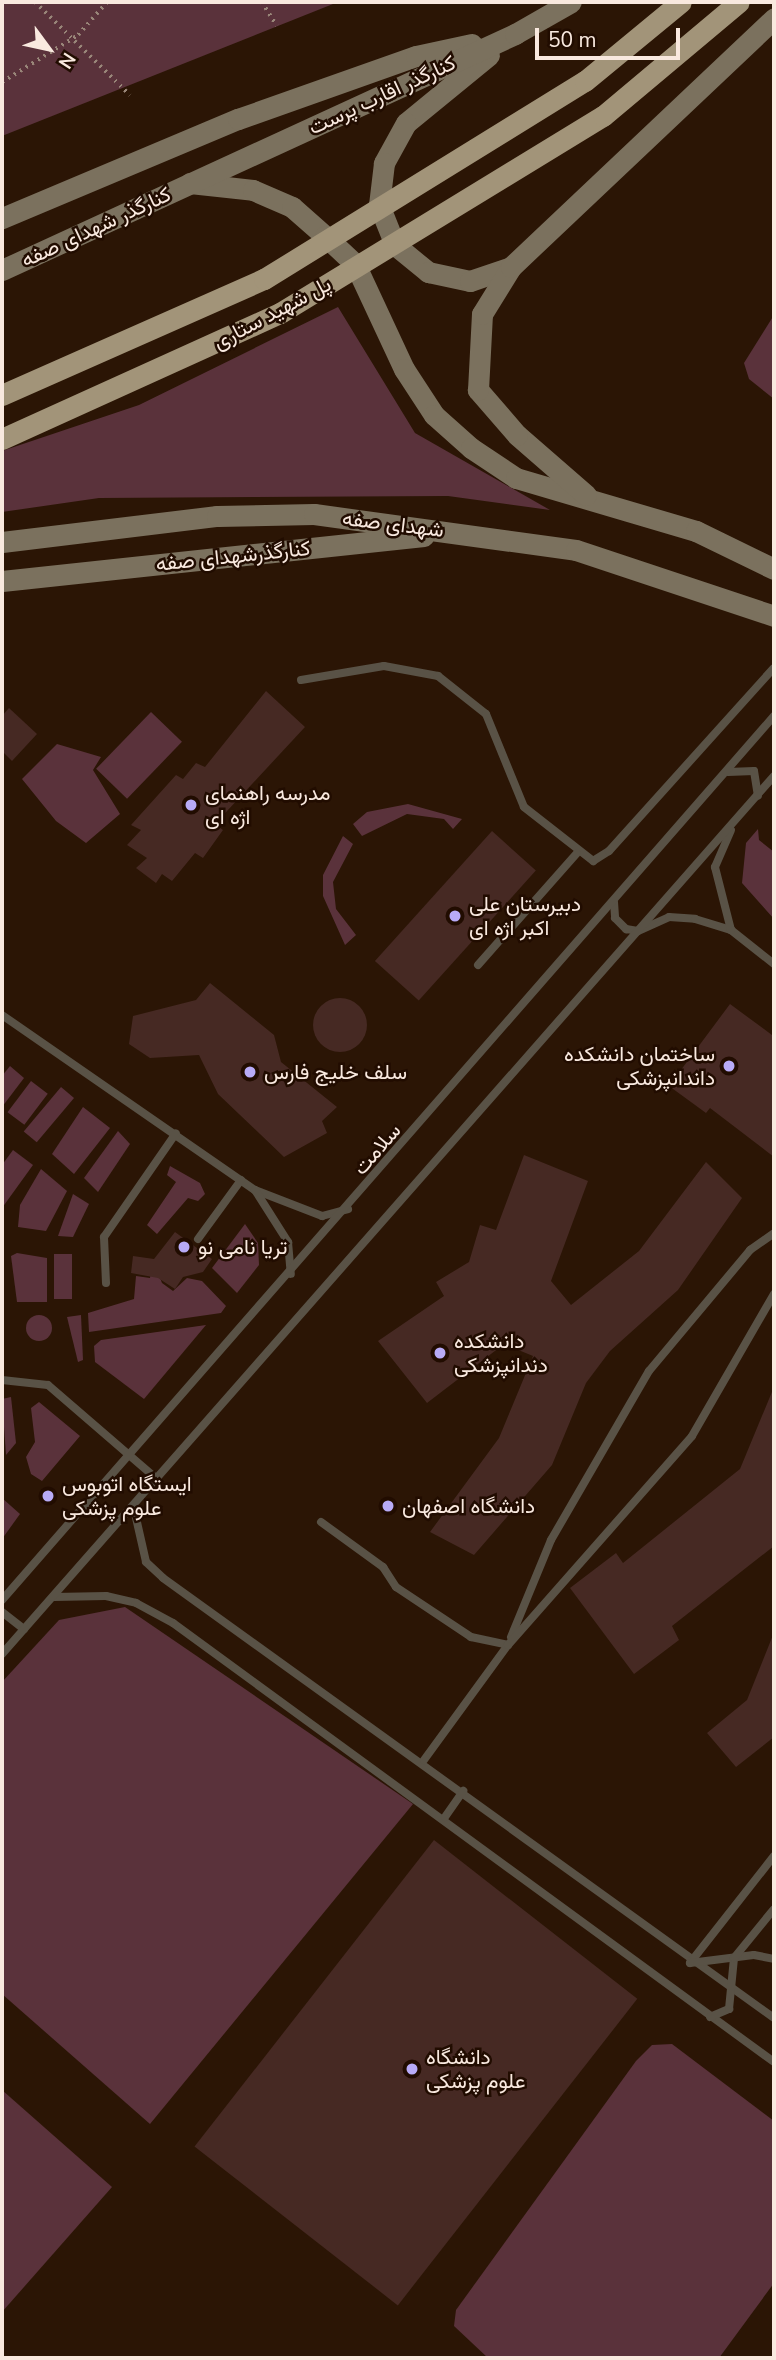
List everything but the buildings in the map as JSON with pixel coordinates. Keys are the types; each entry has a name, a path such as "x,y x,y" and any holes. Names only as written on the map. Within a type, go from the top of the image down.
{"highway":[{"name":"پل شهید ستاری","path":"2,395 264,279 585,81 681,2"},
{"name":"پل شهید ستاری","path":"2,439 280,313 603,116 739,2"}],"main road":[{"name":"کنارگذر اقارب پرست","path":"190,183 515,34 571,2"},
{"path":"590,499 517,435 478,390 482,314 511,268 774,18"},
{"path":"2,218 251,114 416,56 515,34"},
{"path":"511,268 470,281 449,279 410,261 384,226 379,184 405,123 515,34"},
{"path":"190,183 253,190 292,207 355,264 404,369 434,415 516,478 696,531 774,569"},
{"name":"کنارگذر شهدای صفه","path":"2,270 190,183"},
{"name":"شهدای صفه","path":"2,542 217,516 314,514 465,532 576,550 774,616"},
{"name":"کنارگذرشهدای صفه","path":"2,580 465,532"}],"lane":[{"path":"713,595 774,628"},
{"path":"302,680 384,666 439,676 486,714 524,807 578,853 593,861 609,851 774,668"},
{"name":"سلامت","path":"2,1600 349,1209 774,716"},
{"path":"725,773 754,771 758,796"},
{"path":"2,1654 134,1509 774,778"},
{"path":"731,930 715,867 734,822"},
{"path":"478,965 578,853"},
{"path":"614,902 620,924 638,932"},
{"path":"638,932 668,917 731,930 774,964"},
{"path":"2,1015 255,1190 322,1216 349,1209"},
{"path":"106,1283 104,1237 176,1133"},
{"path":"198,1239 241,1180"},
{"path":"255,1190 288,1242 291,1274"},
{"path":"508,1645 551,1540 649,1371 750,1250 774,1233"},
{"path":"424,1760 508,1645 692,1436 774,1294"},
{"path":"2,1380 48,1385 158,1480"},
{"path":"134,1509 146,1562 163,1578 424,1760 690,1963 774,2018"},
{"path":"321,1522 383,1567 396,1587 471,1637 508,1645"},
{"path":"54,1597 106,1596 136,1603 173,1623 445,1818 707,2017 774,2062"},
{"path":"2,1612 24,1629"},
{"path":"445,1818 463,1791"},
{"path":"690,1963 774,1856"},
{"path":"707,2017 726,2013 734,1958 774,1909"},
{"path":"690,1963 734,1958 774,1959"}],"path":[{"path":"35,2 130,95"},
{"path":"2,82 72,38 107,2"},
{"path":"262,2 277,26"}],"shaded area":[{"path":"2,2 338,2 2,136"},
{"path":"338,307 415,433 550,510 448,496 99,498 2,512 2,451 139,405"},
{"path":"774,315 774,399 749,379 744,363"},
{"path":"151,712 182,742 127,799 96,769"},
{"path":"57,744 101,757 93,770 120,814 86,843 56,821 22,779"},
{"path":"408,804 462,819 453,829 444,819 407,814 362,836 353,824 367,812"},
{"path":"758,829 759,840 774,852 774,919 742,883 746,843"},
{"path":"343,836 353,844 333,882 336,909 356,935 345,945 323,896 323,875"},
{"path":"10,1066 24,1078 2,1107 2,1076"},
{"path":"31,1081 48,1094 24,1125 8,1112"},
{"path":"61,1087 74,1098 37,1142 24,1131"},
{"path":"83,1107 110,1128 74,1174 52,1154"},
{"path":"118,1131 130,1144 98,1192 84,1178"},
{"path":"13,1150 33,1165 2,1208 2,1165"},
{"path":"170,1166 200,1183 205,1194 198,1201 188,1198 157,1234 147,1225 176,1182 167,1175"},
{"path":"41,1169 67,1191 46,1231 18,1227 20,1205"},
{"path":"73,1194 89,1204 73,1237 58,1236"},
{"path":"245,1224 258,1243 259,1265 237,1293 212,1268"},
{"path":"17,1253 47,1258 47,1302 17,1302 11,1256"},
{"path":"54,1254 72,1254 72,1299 54,1299"},
{"path":"153,1260 162,1283 173,1291 187,1278 202,1281 226,1306 221,1313 89,1332 88,1313 134,1299 136,1276 150,1278"},
{"path":"39,1315 48,1319 52,1328 48,1337 39,1341 30,1337 26,1328 30,1319"},
{"path":"81,1315 83,1360 78,1362 67,1317"},
{"path":"206,1325 144,1399 95,1362 94,1346 101,1340"},
{"path":"11,1397 16,1443 6,1455 2,1399"},
{"path":"39,1402 80,1436 42,1481 31,1474 26,1457 35,1442 31,1408"},
{"path":"2,1498 20,1514 2,1539"},
{"path":"125,1607 413,1804 150,2124 2,1994 2,1682 59,1620"},
{"path":"672,2044 774,2121 774,2283 719,2358 488,2358 454,2326 456,2310 636,2061 652,2045"},
{"path":"2,2090 112,2187 2,2312"}],"place":[{"name":"مدرسه راهنمای اژه ای","path":"191,805"},
{"name":"دبیرستان علی اکبر اژه ای","path":"455,916"},
{"name":"ساختمان دانشکده داندانپزشکی","path":"729,1066"},
{"name":"سلف خلیج فارس","path":"250,1072"},
{"name":"تریا نامی نو","path":"184,1247"},
{"name":"دانشکده دندانپزشکی","path":"440,1353"},
{"name":"ایستگاه اتوبوس علوم پزشکی","path":"48,1496"},
{"name":"دانشگاه اصفهان","path":"388,1506"},
{"name":"دانشگاه علوم پزشکی","path":"412,2069"}]}
